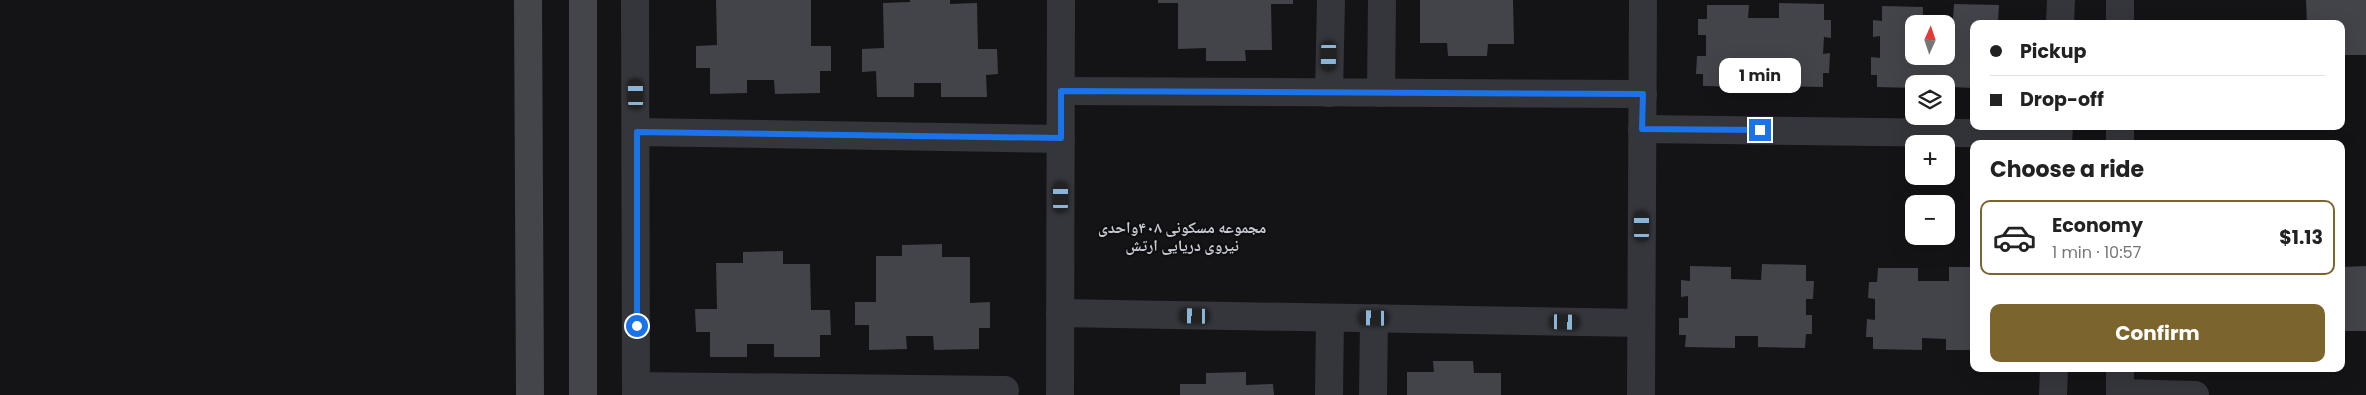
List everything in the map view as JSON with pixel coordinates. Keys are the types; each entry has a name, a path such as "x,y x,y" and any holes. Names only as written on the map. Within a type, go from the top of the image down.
{"street":[{"path":"528,0 530,395"},
{"path":"583,0 583,395"},
{"path":"635,0 637,132 636,390 1005,390"},
{"path":"1060,395 1061,0"},
{"path":"1328,93 1331,0"},
{"path":"1381,93 1382,0"},
{"path":"1640,395 1643,0"},
{"path":"2060,20 2061,0"},
{"path":"2120,0 2120,20"},
{"path":"1061,91 1643,94"},
{"path":"1642,129 2050,135"},
{"path":"637,132 1061,138"},
{"path":"1060,314 1641,323"},
{"path":"1330,318 1330,395"},
{"path":"1374,318 1374,395"},
{"path":"2053,395 2054,372"},
{"path":"2120,386 2195,395"}],"building":[{"path":"716,0 811,0 811,46 831,46 831,71 820,71 820,93 775,94 774,80 747,80 747,93 710,94 710,68 696,68 696,46 717,45"},
{"path":"910,0 950,0 950,4 977,3 978,49 997,49 998,74 986,75 987,97 941,97 941,83 914,83 914,97 877,97 876,71 862,72 862,49 884,48 883,3 910,2"},
{"path":"1158,0 1293,0 1293,4 1271,4 1272,50 1245,50 1246,61 1206,61 1206,48 1178,49 1178,3 1158,3"},
{"path":"1420,0 1513,0 1514,44 1488,44 1487,56 1448,56 1447,43 1420,43"},
{"path":"2306,0 2366,0 2366,55 2345,55 2345,20 2307,20"},
{"path":"1779,3 1824,4 1824,20 1831,20 1831,38 1824,37 1823,54 1830,53 1829,73 1823,73 1823,87 1776,86 1776,75 1753,75 1752,87 1703,86 1703,74 1696,74 1697,56 1706,56 1706,35 1698,35 1698,19 1707,19 1707,5 1749,5 1748,18 1779,18"},
{"path":"1954,4 1999,5 1998,20 1970,20 1970,88 1955,87 1955,75 1905,75 1905,88 1877,87 1877,75 1871,75 1871,57 1880,58 1880,36 1873,37 1873,20 1882,21 1882,6 1923,7 1923,15 1905,15 1905,65 1955,65"},
{"path":"942,244 942,257 970,257 970,303 990,302 990,328 979,328 979,349 934,350 933,336 906,336 907,349 869,350 869,325 855,325 855,302 876,302 876,256 902,256 902,245"},
{"path":"783,251 783,264 810,264 811,310 830,310 831,335 820,335 820,357 774,357 774,344 747,344 747,357 710,357 710,332 696,332 695,309 717,309 716,263 743,263 743,252"},
{"path":"1762,264 1806,265 1806,281 1814,281 1813,299 1806,299 1806,315 1812,315 1812,334 1806,334 1805,348 1758,347 1758,336 1735,336 1735,348 1685,347 1686,335 1679,335 1679,318 1688,318 1688,296 1681,297 1681,280 1690,281 1690,266 1731,267 1731,279 1761,280"},
{"path":"2366,266 2366,331 2345,331 2345,267"},
{"path":"1949,267 1970,267 1970,350 1946,350 1946,339 1922,338 1922,350 1873,349 1873,337 1866,337 1867,319 1875,320 1875,299 1868,298 1869,282 1877,282 1878,268 1918,268 1918,281 1949,281"},
{"path":"1433,361 1473,361 1474,373 1501,373 1501,395 1407,395 1407,372 1434,372"},
{"path":"1246,372 1246,385 1273,384 1274,395 1180,395 1180,384 1206,384 1206,373"}],"district":[{"name":"مجموعه مسکونی ۴۰۸واحدی نیروی دریایی ارتش","path":"1182,236"}],"route":[{"path":"637,326 637,132 1061,138 1061,91 1643,94 1642,129 1760,130"}]}
